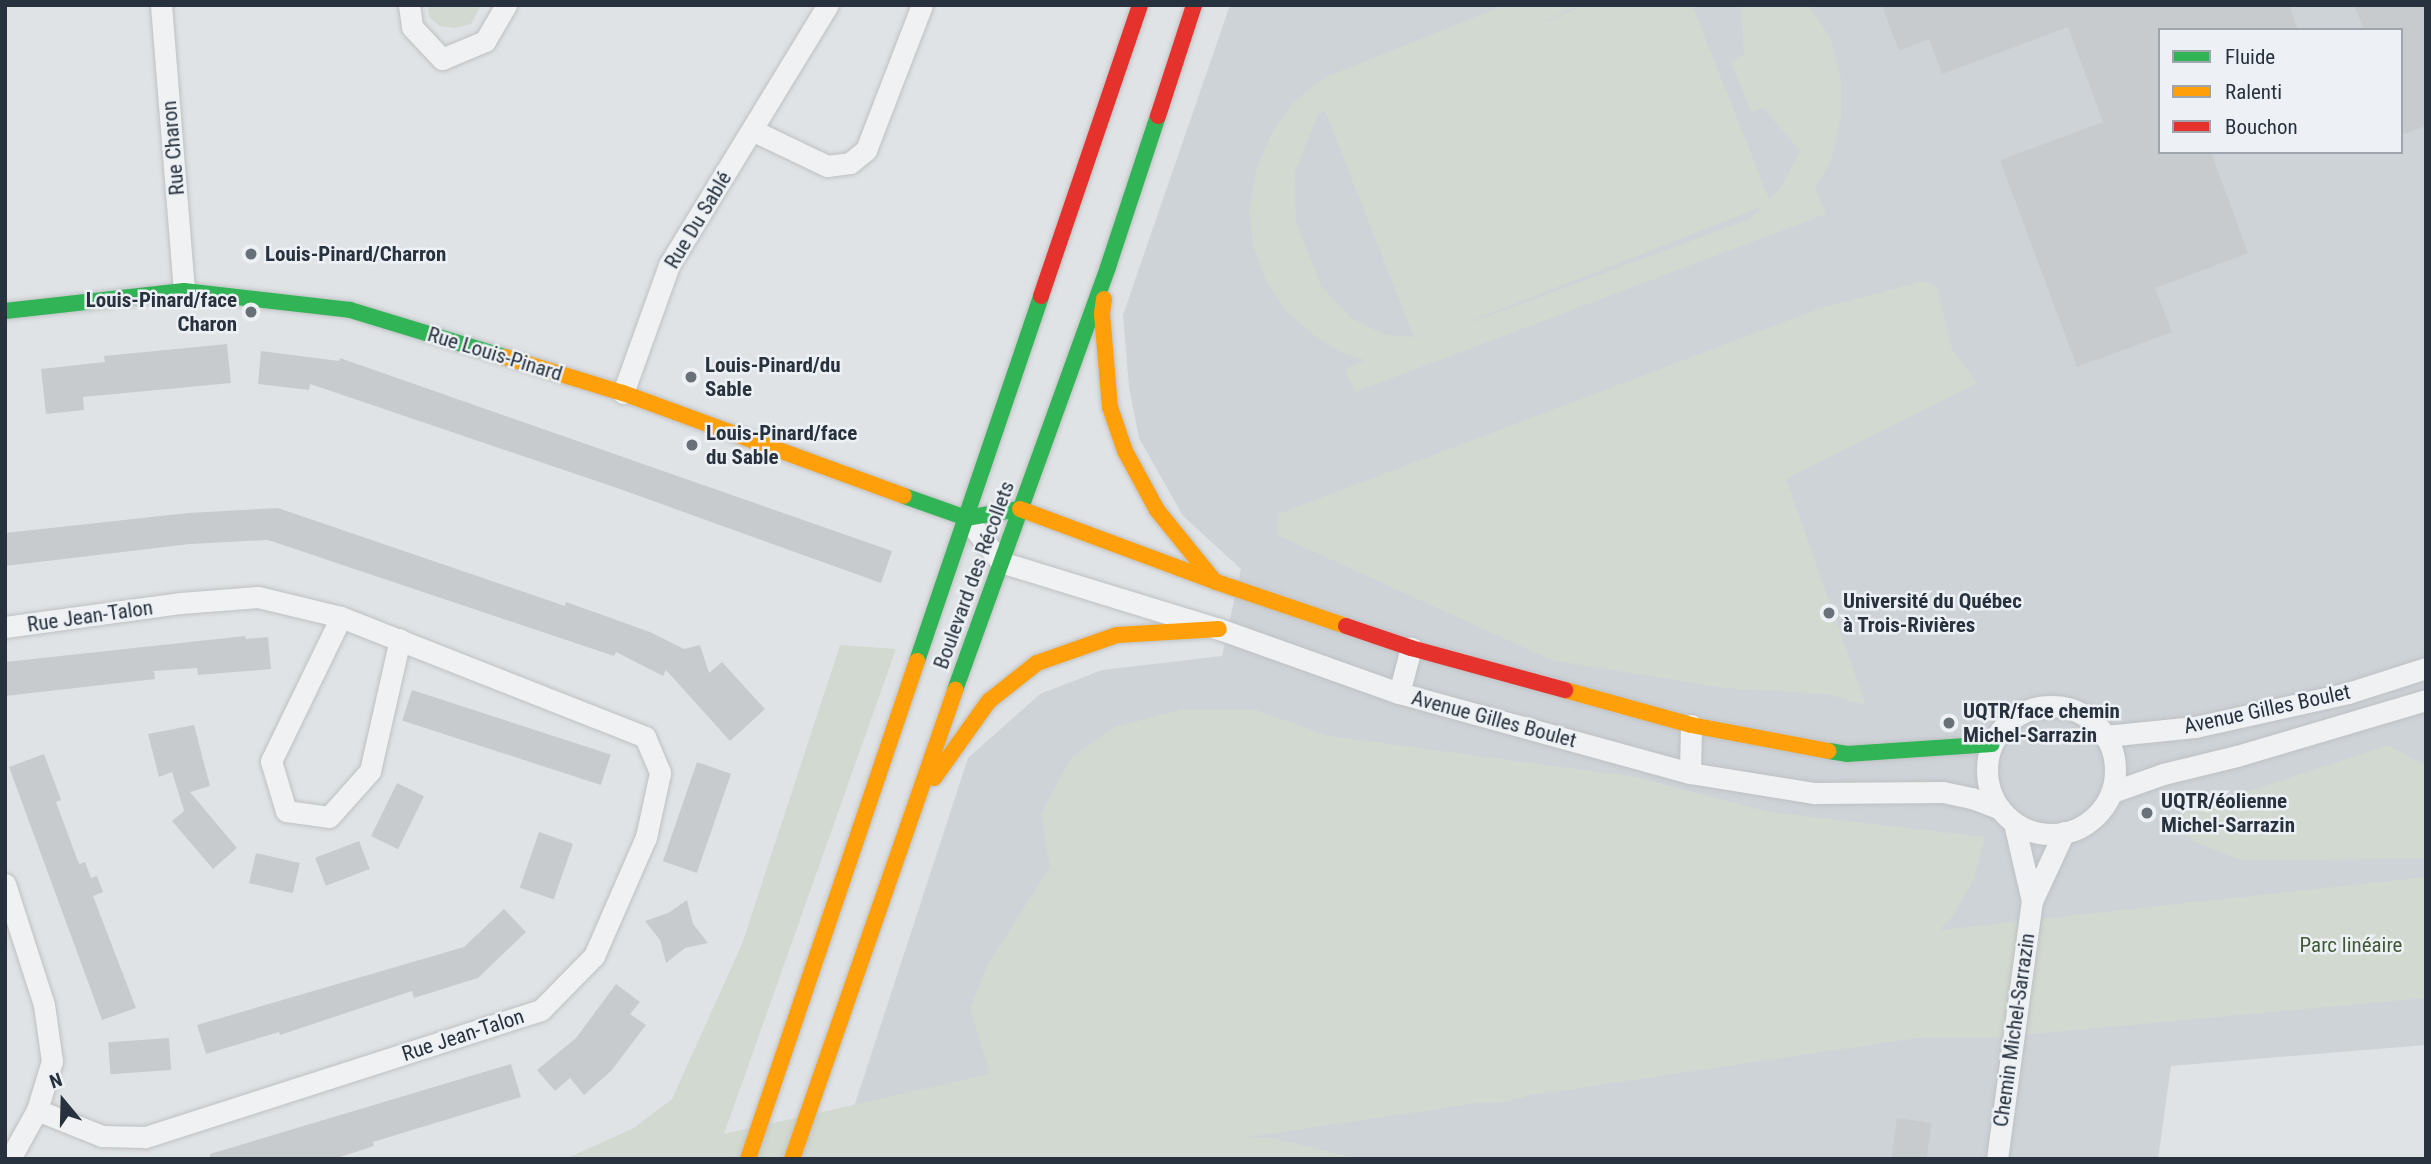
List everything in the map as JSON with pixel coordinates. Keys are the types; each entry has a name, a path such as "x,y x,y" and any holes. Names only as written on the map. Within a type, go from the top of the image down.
{"main road":[{"name":"Boulevard des Récollets","path":"748,1159 1140,5"},
{"name":"Boulevard des Récollets","path":"792,1159 909,817 1108,267 1194,5"},
{"path":"1108,267 1102,314 1110,407 1125,451 1157,510 1216,582"},
{"name":"Rue Louis-Pinard","path":"5,312 184,291 349,310 623,393 966,518 1020,509"},
{"path":"1020,509 1216,582 1411,648 1691,724 1847,754 1992,744"},
{"path":"909,817 989,701 1037,663 1117,635 1219,629"}],"street":[{"name":"Rue Charon","path":"161,5 184,291"},
{"path":"409,5 412,27 442,59 485,41 506,5"},
{"name":"Rue Du Sablé","path":"623,393 668,265 754,131 828,5"},
{"path":"754,131 827,166 850,163 866,150 922,5"},
{"path":"966,518 1001,562"},
{"name":"Avenue Gilles Boulet","path":"1001,562 1219,629 1399,693 1690,773 1814,793 1943,792 1972,798 2031,831 2064,832"},
{"name":"Rue Jean-Talon","path":"5,627 181,603 258,597 341,617 645,737 660,773 646,837 594,957 541,1010 145,1137 103,1136 37,1110"},
{"path":"341,617 271,761 286,811 329,817 370,771 400,639"},
{"path":"1399,693 1411,648"},
{"name":"Avenue Gilles Boulet","path":"2106,736 2195,727 2348,693 2426,668"},
{"name":"Avenue Gilles Boulet","path":"2112,792 2163,774 2237,756 2426,700"},
{"path":"2007,816 1987,777 1992,744 2003,728 2017,715 2034,708 2055,706 2075,710 2093,720 2106,736 2114,754 2116,773 2112,792 2102,809 2088,823 2064,832"},
{"path":"1690,773 1691,724"},
{"name":"Chemin Michel-Sarrazin","path":"2007,816 2032,901"},
{"name":"Chemin Michel-Sarrazin","path":"1997,1159 2032,901 2064,832"},
{"path":"5,884 9,908 44,1005 52,1061 37,1110 10,1159"}],"shaded area":[{"name":"Université du Québec à Trois-Rivières","path":"1230,5 2426,5 2426,1045 2171,1066 2158,1159 837,1159 968,758 1040,694 1102,670 1222,656 1241,569 1183,516 1139,438 1129,387 1123,315"}],"green space":[{"path":"427,5 481,5 471,24 455,28 440,26 430,18"},
{"path":"1505,5 1580,5 1526,29 1585,5 1692,5 1769,199 1781,187 1800,151 1763,108 1751,112 1731,62 1744,54 1741,5 1808,5 1830,37 1841,78 1841,118 1830,163 1815,188 1826,214 1355,392 1345,369 1365,360 1342,353 1315,336 1288,313 1267,283 1253,246 1249,208 1257,168 1271,134 1293,102 1326,77","holes":["1325,111 1414,337 1385,335 1351,318 1321,286 1296,221 1295,172 1318,114","1761,207 1750,219 1469,323 1469,322"]},
{"path":"1923,281 1937,287 1952,349 1977,383 1786,479 1866,705 1827,694 1722,688 1551,660 1277,535 1278,514 1818,309"},
{"name":"Parc linéaire","path":"840,645 896,649 724,1134 990,1074 970,1008 988,964 1050,867 1041,814 1070,759 1112,728 1183,709 1256,710 1329,736 1636,777 1769,812 1985,837 1974,879 1952,917 1939,930 2426,877 2426,998 1999,1037 1917,1038 1532,1095 1500,1103 1478,1103 1241,1138 1272,1138 1359,1159 565,1159 634,1128 672,1099 742,944"},
{"path":"2388,745 2426,766 2426,859 2240,860 2195,842 2171,817"}],"building":[{"path":"1882,5 2289,5 2297,28 2158,28 2158,154 2212,154 2248,253 2155,288 2172,332 2077,367 2000,160 2103,122 2068,27 1942,74 1929,39 1899,51"},
{"path":"2354,5 2426,5 2426,126 2403,134 2403,28 2363,28"},
{"path":"227,344 231,383 83,397 84,410 46,414 41,369 105,362 104,356"},
{"path":"261,351 339,361 340,358 892,551 881,583 617,488 310,384 309,390 258,384"},
{"path":"278,508 565,606 566,602 650,632 684,649 700,645 709,673 722,662 765,709 730,741 666,670 663,676 616,652 614,656 268,540 190,544 5,566 5,533 188,513"},
{"path":"245,636 246,639 268,637 271,669 198,675 197,668 154,671 155,679 5,696 5,662"},
{"path":"412,690 611,755 601,785 402,720"},
{"path":"194,725 210,786 190,792 237,848 213,869 172,821 184,811 172,772 159,777 148,734"},
{"path":"44,754 61,800 56,802 79,864 85,862 91,878 97,876 103,892 93,896 136,1008 102,1020 9,767"},
{"path":"697,762 731,774 697,873 663,861"},
{"path":"397,783 424,796 398,849 371,836"},
{"path":"539,832 573,844 554,900 520,888"},
{"path":"359,841 370,869 326,886 315,858"},
{"path":"256,853 300,863 293,893 249,883"},
{"path":"687,900 693,924 708,943 685,948 666,963 660,940 645,921 668,913"},
{"path":"504,909 526,932 478,978 414,998 412,991 280,1035 279,1032 206,1054 197,1025 464,947"},
{"path":"616,984 640,1002 630,1014 646,1025 611,1071 584,1095 570,1078 555,1091 537,1070 576,1038"},
{"path":"169,1038 171,1070 110,1074 108,1042"},
{"path":"511,1064 521,1097 373,1142 374,1146 334,1159 210,1159 210,1154"},
{"path":"1897,1118 1932,1123 1927,1159 1891,1159"}],"traffic: fast":[{"path":"955,690 1108,267 1158,116"},
{"path":"5,311 184,291 350,310 505,357"},
{"path":"917,661 1041,296"},
{"path":"904,496 966,518 1020,509"},
{"path":"1829,751 1847,754 1992,744"}],"traffic: slow":[{"path":"1104,299 1102,314 1110,407 1125,451 1157,510 1215,582"},
{"path":"505,357 623,393 904,496"},
{"path":"1020,509 1216,582 1346,626"},
{"path":"934,778 989,701 1037,663 1117,635 1219,629"},
{"path":"748,1159 917,661"},
{"path":"792,1159 955,690"},
{"path":"1565,690 1691,725 1829,751"}],"traffic: jam":[{"path":"1041,296 1140,5"},
{"path":"1158,116 1194,5"},
{"path":"1346,626 1411,648 1565,690"}],"place":[{"name":"Louis-Pinard/Charron","path":"251,254"},
{"name":"Louis-Pinard/face Charon","path":"251,312"},
{"name":"Louis-Pinard/du Sable","path":"691,377"},
{"name":"Louis-Pinard/face du Sable","path":"692,445"},
{"name":"Université du Québec à Trois-Rivières","path":"1829,613"},
{"name":"UQTR/face chemin Michel-Sarrazin","path":"1949,723"},
{"name":"UQTR/éolienne Michel-Sarrazin","path":"2147,813"}]}
